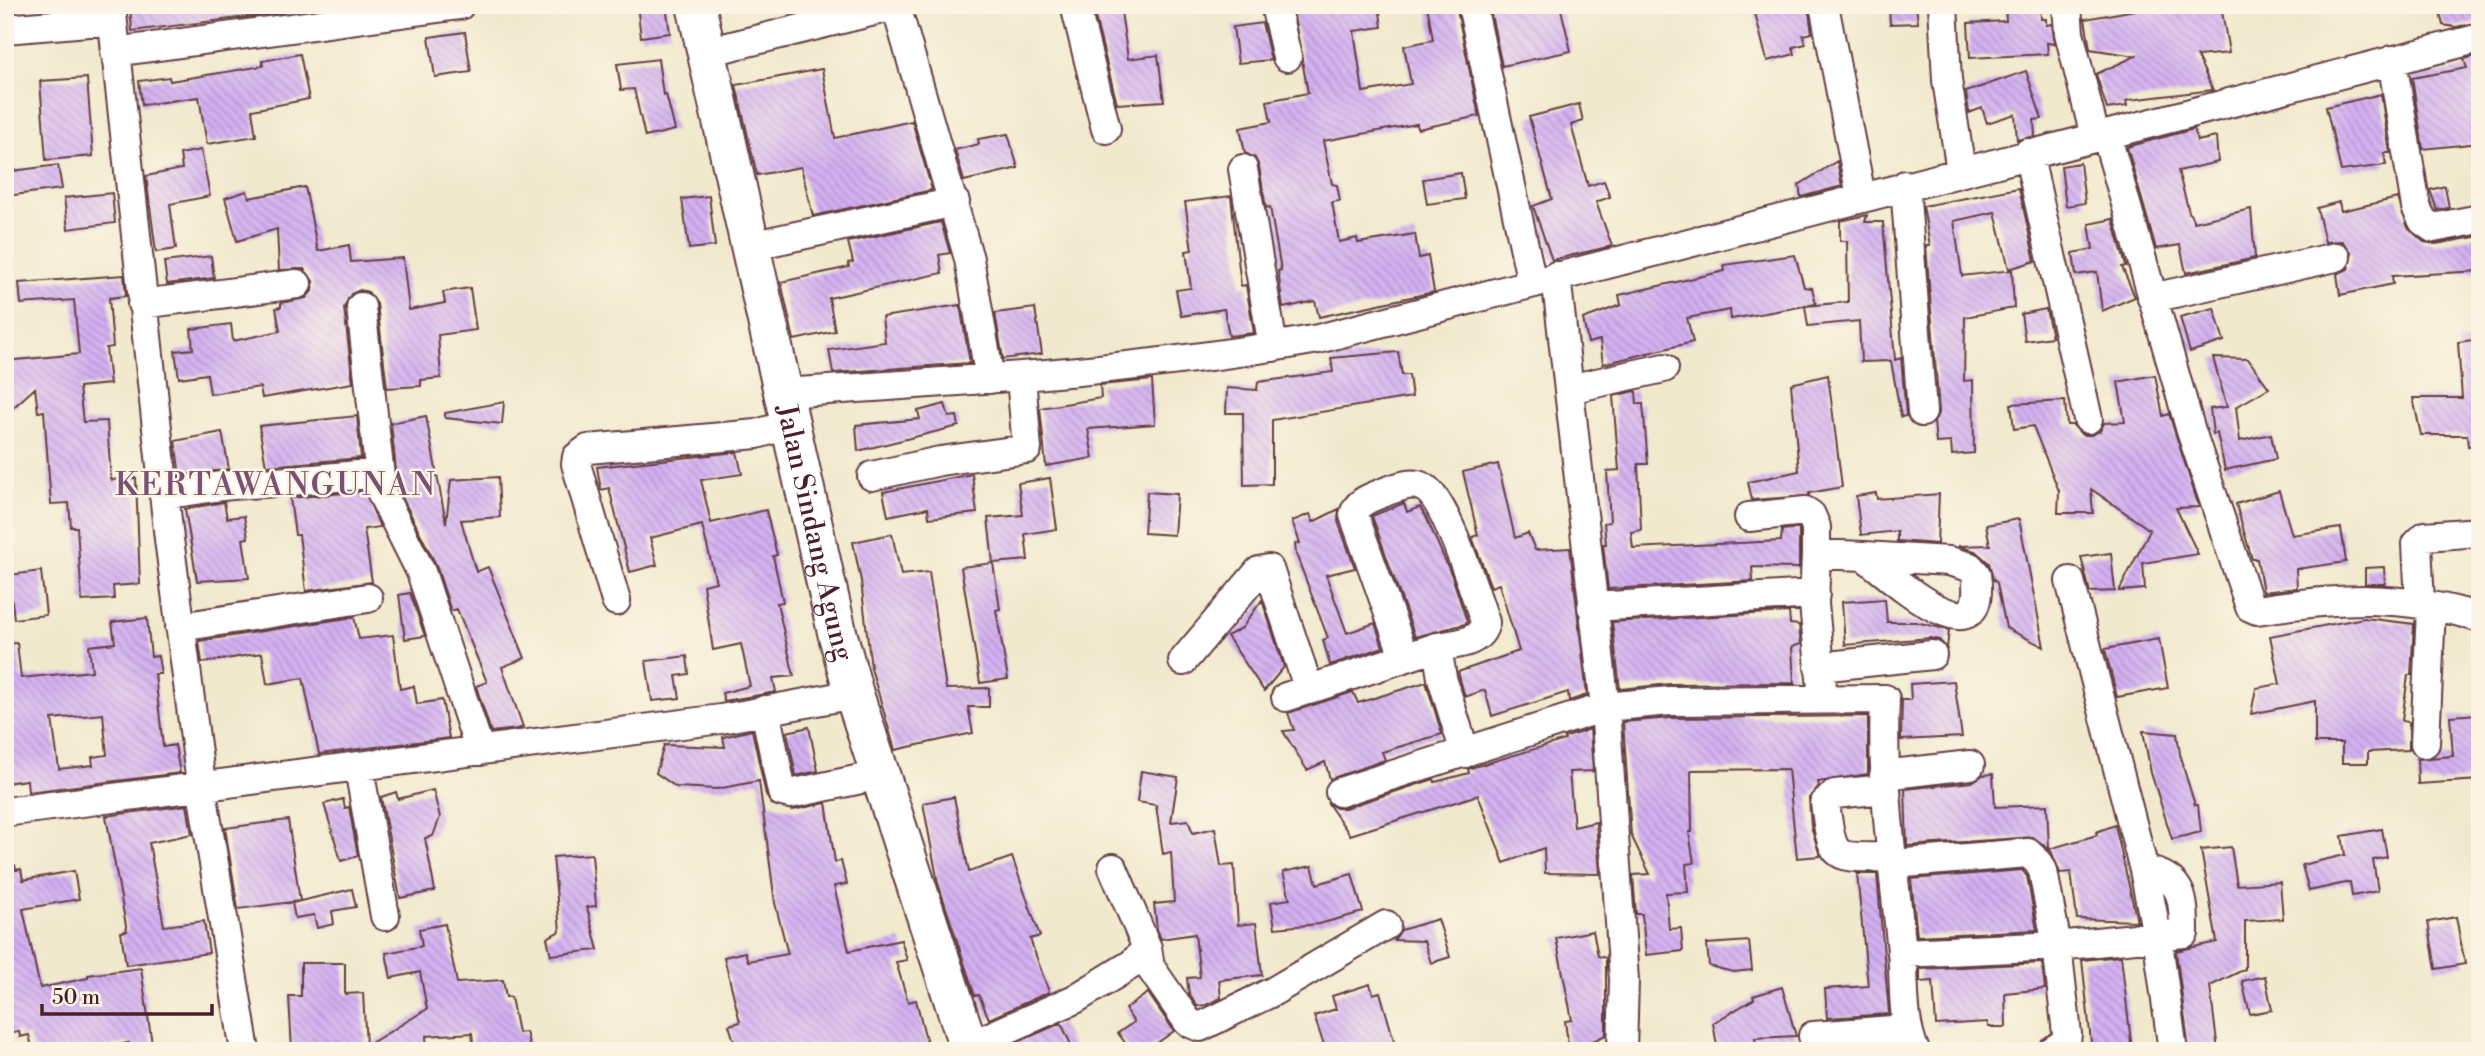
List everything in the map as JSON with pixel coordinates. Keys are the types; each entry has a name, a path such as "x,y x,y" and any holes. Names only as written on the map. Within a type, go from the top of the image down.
{"main road":[{"name":"Jalan Sindang Agung","path":"695,5 854,694 969,1048"}],"street":[{"path":"115,52 460,5"},
{"path":"1075,5 1106,129"},
{"path":"1275,5 1287,57"},
{"path":"1472,5 1544,280 1569,389 1605,707 1622,944 1622,1051"},
{"path":"1824,5 1861,196"},
{"path":"1943,5 1947,80 1961,170"},
{"path":"2067,5 2069,33 2100,135 2191,431 2250,607 2257,610 2359,598 2426,605 2480,618"},
{"path":"707,52 849,11 898,6 955,202 969,259 990,379"},
{"path":"5,29 112,13 142,304 180,627 202,787 245,1051"},
{"path":"616,601 576,464 580,453 588,449 757,434 787,409 990,379 1198,359 1331,335 2480,38"},
{"path":"2392,60 2416,207 2423,221 2432,228 2480,219"},
{"path":"2028,153 2088,419"},
{"path":"1243,169 1273,347"},
{"path":"1905,185 1922,412"},
{"path":"750,246 955,202"},
{"path":"2152,298 2336,257"},
{"path":"142,304 297,284"},
{"path":"361,307 378,473 391,516 421,572 480,751"},
{"path":"1569,389 1664,368"},
{"path":"872,476 940,461 1027,449 1021,377"},
{"path":"163,493 181,494 230,485 270,484 312,477 378,473"},
{"path":"1183,661 1259,571 1269,569 1297,694 1404,656 1468,642 1478,636 1485,622 1441,506 1425,488 1415,484 1402,485 1363,501 1355,508 1354,515 1404,656"},
{"path":"1749,517 1805,511 1811,515 1816,527 1815,594 1823,699"},
{"path":"2425,743 2426,605 2417,544 2425,536 2480,532"},
{"path":"1816,554 1864,556"},
{"path":"2070,581 2144,870 2181,933 2173,1051"},
{"path":"1592,607 1815,594"},
{"path":"180,627 368,598"},
{"path":"1437,648 1442,678 1465,753"},
{"path":"1819,667 1932,655"},
{"path":"1813,1036 1910,1040 1884,782 1885,660"},
{"path":"5,812 721,719 854,694"},
{"path":"1340,792 1605,707 1670,701 1885,699"},
{"path":"765,710 782,792 790,794 880,775"},
{"path":"1970,765 1835,794 1825,803 1830,845 1835,852 1847,857 1893,861 2028,853 2039,863 2043,871 2057,946 2067,1034 2066,1042 2052,1051"},
{"path":"359,768 386,916"},
{"path":"1113,868 1147,948 1150,967 1188,1022 1200,1027 1274,991 1386,925"},
{"path":"1902,953 2057,946 2181,933"},
{"path":"969,1048 1075,999 1132,964 1147,948"}],"building":[{"path":"130,5 297,6 281,13 132,31"},
{"path":"637,5 666,5 670,33 641,37"},
{"path":"1092,5 1120,5 1128,59 1158,55 1164,101 1117,104"},
{"path":"1292,5 1379,5 1382,27 1354,31 1363,92 1411,84 1404,46 1433,40 1427,5 1456,5 1479,116 1418,129 1417,124 1323,141 1332,184 1337,185 1340,201 1332,202 1339,242 1357,238 1358,243 1415,234 1419,258 1428,256 1434,292 1319,317 1315,301 1283,308 1278,271 1281,270 1270,207 1266,208 1259,166 1255,158 1245,153 1240,128 1271,122 1267,101 1308,93"},
{"path":"1489,5 1560,5 1571,51 1502,66"},
{"path":"1753,5 1808,5 1812,33 1803,35 1806,44 1793,47 1795,54 1767,61"},
{"path":"1889,5 1916,5 1918,23 1890,24"},
{"path":"2005,5 2040,5 2041,19 2046,19 2046,25 2052,24 2055,44 2047,43 2048,54 1970,58 1968,23 2006,21"},
{"path":"2163,5 2221,5 2229,53 2197,56 2213,90 2130,100 2126,101 2127,106 2107,109 2096,74 2136,56 2090,49 2085,19"},
{"path":"2438,5 2477,5 2480,22 2456,27 2443,25"},
{"path":"1262,23 1271,60 1238,63 1233,27"},
{"path":"465,32 471,72 435,77 429,37"},
{"path":"300,54 309,99 252,110 256,136 207,144 199,97 142,105 139,81 169,77 170,81 263,66 262,61"},
{"path":"2480,55 2480,143 2423,149 2412,78 2467,68 2464,59"},
{"path":"658,59 663,95 666,94 675,130 645,137 634,89 621,90 617,64"},
{"path":"822,69 835,138 912,121 932,190 813,216 801,167 757,175 736,85"},
{"path":"2026,71 2042,119 2034,120 2035,136 2017,140 2015,114 1987,123 1982,108 1969,113 1966,92"},
{"path":"87,78 93,156 46,160 40,81"},
{"path":"2381,94 2390,153 2384,153 2386,165 2341,171 2326,107"},
{"path":"1579,104 1583,121 1571,125 1588,186 1604,181 1610,197 1596,202 1612,246 1552,260 1533,206 1552,199 1529,117"},
{"path":"2194,129 2197,141 2216,137 2218,162 2178,171 2189,212 2194,222 2251,209 2255,258 2186,273 2180,245 2156,249 2127,147"},
{"path":"1008,134 1018,168 964,181 955,150 979,144 978,139"},
{"path":"201,150 210,196 170,204 176,249 156,252 146,176 182,169 180,154"},
{"path":"1837,161 1842,186 1801,197 1799,185"},
{"path":"2080,163 2085,203 2066,206 2061,166"},
{"path":"58,165 62,189 5,196 5,172"},
{"path":"1461,173 1465,199 1427,204 1423,179"},
{"path":"2445,186 2449,208 2437,210 2430,190"},
{"path":"305,187 318,251 349,245 351,262 403,258 409,310 445,303 443,292 470,288 476,330 438,335 441,378 421,380 421,386 387,388 377,304 368,292 360,290 351,294 344,308 353,383 262,398 260,387 210,394 207,374 179,378 175,351 193,349 191,329 231,324 233,341 280,331 276,308 281,307 281,303 306,298 312,291 313,281 304,269 279,270 277,229 237,241 225,198 247,191 249,198"},
{"path":"2019,188 2035,261 2009,269 1995,212 1954,221 1962,276 2012,270 2014,308 1965,317 1964,381 1973,380 1974,453 1952,455 1951,442 1936,443 1934,422 1939,411 1926,246 1930,246 1923,206"},
{"path":"112,193 115,223 68,229 64,198"},
{"path":"709,196 715,246 689,249 682,199"},
{"path":"1231,196 1241,286 1246,285 1254,333 1229,336 1224,309 1181,316 1176,290 1191,288 1186,251 1192,250 1185,202"},
{"path":"2398,198 2408,228 2424,242 2436,244 2480,236 2480,271 2392,276 2393,284 2340,295 2337,274 2348,269 2352,253 2342,241 2325,242 2317,208 2339,202 2341,211"},
{"path":"1867,215 1865,222 1883,222 1895,360 1901,358 1906,416 1901,417 1891,361 1861,362 1859,321 1808,326 1805,306 1848,302 1847,241 1840,241 1840,221"},
{"path":"2113,219 2126,266 2122,267 2135,297 2102,311 2097,272 2076,275 2073,253 2093,249 2089,224"},
{"path":"941,222 950,253 939,255 942,273 829,298 835,331 794,340 781,282 849,267 848,263 853,262 848,242"},
{"path":"1795,255 1804,287 1812,288 1816,304 1731,319 1730,310 1687,318 1693,342 1603,364 1600,340 1588,343 1583,319 1621,305 1619,295 1725,271 1724,265"},
{"path":"211,256 214,278 167,284 164,262"},
{"path":"124,275 126,296 109,298 113,347 106,348 110,384 79,387 83,422 107,421 111,480 136,478 140,584 113,586 114,599 82,601 77,527 71,527 69,503 51,504 44,411 38,412 35,388 5,415 5,361 79,354 74,300 21,304 19,283"},
{"path":"960,305 970,363 833,373 829,350 885,342 882,317"},
{"path":"1035,308 1042,354 1003,359 995,313"},
{"path":"2214,308 2224,341 2190,352 2180,317"},
{"path":"2046,309 2052,337 2025,341 2021,314"},
{"path":"2480,339 2480,446 2468,446 2467,435 2421,435 2413,398 2462,398 2458,342"},
{"path":"1398,352 1402,375 1409,375 1412,397 1272,420 1272,484 1244,485 1243,413 1226,413 1227,388 1257,390 1258,382 1333,372 1331,358"},
{"path":"2213,358 2248,359 2269,388 2236,407 2240,441 2271,434 2276,459 2225,470 2217,433 2213,434 2210,409 2227,407"},
{"path":"1828,375 1842,487 1809,493 1809,496 1752,500 1748,482 1799,471 1791,384"},
{"path":"2155,375 2163,416 2169,414 2199,507 2176,508 2198,554 2143,563 2145,589 2119,591 2150,530 2091,489 2093,513 2058,513 2059,491 2033,426 2014,429 2011,404 2065,401 2067,425 2073,425 2082,435 2091,435 2100,431 2104,423 2125,422 2118,382"},
{"path":"1152,380 1155,424 1088,429 1093,458 1046,466 1040,408 1101,398 1100,385"},
{"path":"1636,391 1637,404 1643,404 1648,464 1638,464 1641,530 1631,532 1633,548 1781,541 1782,530 1799,528 1799,568 1752,567 1753,581 1608,589 1603,544 1606,544 1604,523 1610,522 1607,471 1619,470 1613,396"},
{"path":"504,402 502,424 445,418 445,413"},
{"path":"945,404 949,417 957,416 959,426 858,451 856,425 920,419 918,411"},
{"path":"357,416 361,458 266,466 259,426"},
{"path":"426,416 446,523 451,480 498,477 500,517 461,520 476,572 488,567 525,658 502,667 523,727 518,729 491,732 476,686 487,682 457,609 451,611 436,565 398,489 391,423"},
{"path":"222,432 229,469 180,476 175,441"},
{"path":"737,452 742,474 701,480 711,523 766,510 777,555 773,556 783,602 777,603 794,676 773,678 776,692 724,701 722,693 750,686 741,644 713,650 703,585 716,582 702,525 650,538 657,565 630,572 609,488 601,490 597,467"},
{"path":"1498,464 1515,538 1528,533 1535,550 1570,548 1587,695 1569,701 1568,692 1492,716 1485,690 1465,697 1458,672 1519,651 1499,584 1491,587 1472,537 1478,535 1463,472"},
{"path":"972,474 977,513 929,518 928,508 888,516 883,492"},
{"path":"1050,478 1057,529 1025,534 1028,560 993,563 988,518 1023,515 1018,483"},
{"path":"365,491 380,527 364,529 372,582 306,591 299,535 295,535 290,498"},
{"path":"2279,491 2292,535 2341,528 2346,562 2296,569 2297,588 2263,592 2257,559 2252,559 2236,504"},
{"path":"1147,492 1177,494 1174,535 1144,533"},
{"path":"1876,493 1877,499 1939,494 1937,544 1897,541 1897,531 1861,535 1856,496"},
{"path":"224,502 227,518 244,516 248,538 243,539 249,578 197,581 185,509"},
{"path":"1404,503 1407,512 1420,507 1426,517 1452,576 1467,622 1465,624 1415,637 1372,516"},
{"path":"1339,509 1338,521 1355,568 1326,575 1347,633 1375,623 1383,647 1330,665 1323,640 1328,638 1296,554 1295,544 1300,543 1292,521 1310,514 1313,522"},
{"path":"2019,519 2044,647 2006,628 1997,583 1993,579 1989,563 1975,551 1958,546 1990,545 1986,525"},
{"path":"892,534 901,575 929,572 946,689 989,688 989,707 968,707 973,733 895,750 871,668 861,581 853,542"},
{"path":"2111,553 2115,591 2090,592 2081,557"},
{"path":"993,563 1000,609 996,610 1008,679 980,683 961,567"},
{"path":"2384,567 2385,584 2365,584 2365,568"},
{"path":"41,571 46,615 14,619 9,575"},
{"path":"410,593 425,636 405,639 399,595"},
{"path":"1885,599 1887,622 1916,622 1949,630 1947,648 1939,640 1930,638 1845,645 1842,602"},
{"path":"1262,600 1284,667 1264,691 1227,636 1242,628"},
{"path":"1789,612 1790,624 1799,625 1801,644 1792,647 1794,683 1670,684 1620,689 1612,622"},
{"path":"354,617 359,639 393,635 400,689 414,686 417,704 442,700 449,738 319,754 303,678 267,684 262,653 202,663 199,641"},
{"path":"147,618 151,657 158,656 161,674 155,674 163,747 175,745 180,773 28,792 27,780 5,783 5,644 17,643 21,678 92,671 89,646 115,643 112,622","holes":["103,714 107,755 92,757 93,765 59,769 52,719"]},
{"path":"2364,618 2414,624 2411,675 2408,675 2402,721 2409,722 2409,750 2368,752 2368,763 2342,763 2342,743 2315,743 2315,701 2251,714 2256,688 2280,684 2270,636"},
{"path":"2159,639 2168,688 2117,697 2105,649"},
{"path":"687,656 689,674 676,676 680,698 652,701 646,661"},
{"path":"1954,681 1962,737 1901,740 1902,700 1911,700 1910,684"},
{"path":"1426,682 1442,734 1382,752 1385,760 1330,779 1325,762 1307,770 1283,731 1294,730 1288,713 1353,692 1358,703"},
{"path":"2480,714 2480,780 2418,784 2417,759 2453,756 2450,716"},
{"path":"1868,716 1868,774 1818,782 1819,786 1809,798 1811,826 1820,856 1797,858 1788,769 1691,770 1692,832 1689,832 1694,863 1686,864 1688,892 1666,893 1669,929 1681,928 1683,951 1646,955 1642,914 1636,914 1633,875 1650,874 1631,835 1623,722 1671,718"},
{"path":"809,727 818,771 796,776 787,732"},
{"path":"1590,729 1593,771 1569,772 1574,827 1596,822 1600,874 1545,873 1544,848 1504,863 1478,795 1350,835 1327,802 1336,808 1345,808 1434,779 1435,782 1469,773 1468,769 1565,740 1564,738"},
{"path":"752,730 766,795 771,804 793,810 826,803 835,862 841,861 847,884 834,886 849,951 901,940 907,960 896,962 908,1002 916,1000 928,1047 914,1051 737,1051 729,1025 740,1022 724,957 745,952 748,961 788,954 775,903 759,781 717,789 676,787 656,773 664,745 725,747 723,737"},
{"path":"2143,731 2177,734 2181,760 2195,805 2198,805 2201,832 2172,839 2151,773"},
{"path":"1141,771 1178,777 1171,822 1188,820 1193,833 1215,828 1221,866 1234,865 1238,925 1256,923 1262,975 1219,980 1221,998 1206,1005 1197,1006 1189,994 1187,978 1200,977 1195,934 1161,939 1157,929 1154,904 1174,902 1171,852 1163,854 1156,805 1137,802"},
{"path":"1993,774 1995,807 2047,805 2049,849 2097,835 2096,832 2115,825 2137,921 2077,919 2071,872 2060,873 2051,851 2033,837 1907,846 1905,789 1972,782 1983,775"},
{"path":"433,790 440,817 433,836 425,838 435,891 400,898 381,797 396,792 398,799"},
{"path":"954,797 969,872 1012,857 1040,936 1030,939 1049,992 989,1019 979,995 975,996 938,883 923,803"},
{"path":"343,799 345,808 349,807 358,856 341,861 324,804"},
{"path":"187,805 192,834 149,843 164,926 204,921 209,953 126,965 121,932 127,931 106,816"},
{"path":"288,820 300,901 238,909 225,828"},
{"path":"2382,829 2387,857 2373,860 2378,891 2352,896 2350,882 2309,891 2302,865 2345,855 2342,836"},
{"path":"2231,847 2237,885 2280,882 2283,919 2245,921 2245,969 2210,986 2218,1051 2189,1051 2176,951 2217,942 2201,850"},
{"path":"592,854 596,906 587,907 598,950 551,955 547,938 560,931 553,857"},
{"path":"15,865 16,870 21,869 23,880 74,871 79,899 23,909 40,988 88,978 88,975 141,968 153,1051 130,1051 129,1043 81,1051 33,1051 29,1035 20,1037 19,1031 5,1034 5,866"},
{"path":"1312,866 1317,884 1352,874 1363,912 1319,924 1275,928 1271,902 1290,899 1283,872"},
{"path":"2022,870 2027,876 2037,930 1917,936 1911,879"},
{"path":"1857,874 1877,874 1889,1014 1827,1018 1825,989 1868,986"},
{"path":"352,889 356,907 332,911 334,924 317,928 314,915 295,918 292,903"},
{"path":"2456,917 2465,964 2436,969 2428,922"},
{"path":"1438,919 1450,957 1431,963 1424,941 1394,940 1401,930"},
{"path":"445,924 457,983 503,980 506,997 511,997 518,1033 526,1032 531,1051 474,1051 472,1033 426,1036 427,1051 292,1051 289,996 301,996 301,963 345,963 345,994 363,993 366,1046 427,1009 420,972 391,978 386,953 422,946 419,929"},
{"path":"1593,931 1598,956 1606,958 1606,1035 1588,1043 1586,1051 1569,1051 1565,1021 1572,1020 1556,938"},
{"path":"1749,941 1752,970 1733,972 1709,966 1707,944"},
{"path":"2121,956 2132,1051 2092,1051 2082,960"},
{"path":"2042,963 2045,989 2005,993 2006,1027 1988,1027 1988,1022 1936,1025 1933,981 1920,982 1920,969"},
{"path":"2265,976 2272,1010 2250,1014 2242,981"},
{"path":"1370,984 1373,994 1380,992 1397,1051 1326,1051 1314,1016 1336,1009 1332,996"},
{"path":"1782,987 1796,1036 1755,1038 1757,1051 1718,1051 1713,1023 1754,999 1753,996"},
{"path":"1148,993 1174,1031 1146,1051 1131,1051 1118,1033 1134,1022 1125,1009"},
{"path":"1061,1023 1074,1051 1000,1050"}],"district":[{"name":"KERTAWANGUNAN","path":"276,485"}]}
